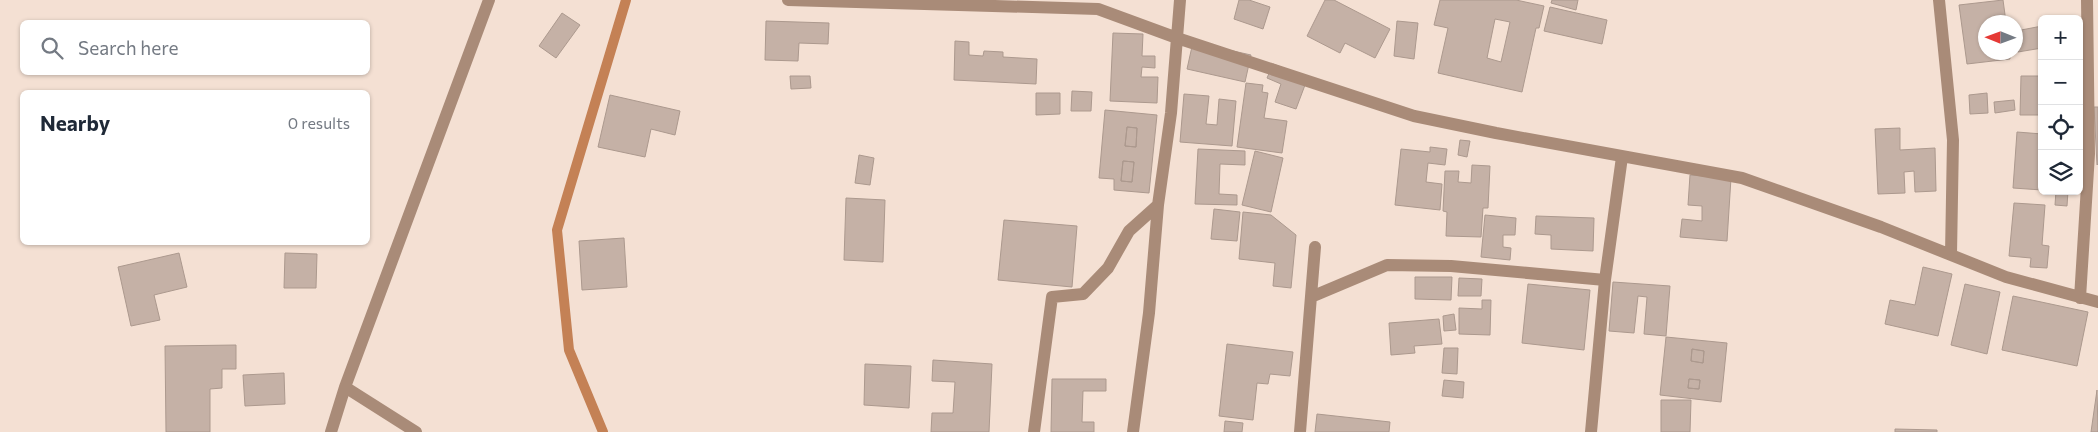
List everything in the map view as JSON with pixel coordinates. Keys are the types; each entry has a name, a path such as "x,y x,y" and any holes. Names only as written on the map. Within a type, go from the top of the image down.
{"street":[{"path":"331,432 489,0"},
{"path":"788,0 1098,9 1177,38 1414,116 1622,157 1742,178 1880,227 2006,277 2098,302"},
{"path":"1134,432 1149,313 1158,205 1171,113 1180,0"},
{"path":"1939,0 1953,140 1950,254"},
{"path":"2080,298 2089,154 2087,0"},
{"path":"1591,432 1605,280 1622,157"},
{"path":"1034,432 1052,297 1084,294 1108,268 1129,231 1158,205"},
{"path":"1300,432 1315,247"},
{"path":"1311,297 1387,265 1451,266 1605,280"},
{"path":"346,387 416,432"}],"building":[{"path":"1239,0 1249,0 1270,7 1263,29 1234,19"},
{"path":"1325,0 1334,0 1390,29 1375,58 1345,43 1340,53 1307,36"},
{"path":"1440,0 1516,0 1544,6 1539,28 1536,28 1522,92 1438,73 1448,28 1434,25","holes":["1495,19 1510,22 1501,62 1487,58"]},
{"path":"1552,0 1578,0 1576,10 1551,3"},
{"path":"2003,0 2005,15 1978,15 1978,60 2001,60 1967,64 1959,5"},
{"path":"1550,7 1607,20 1602,44 1544,31"},
{"path":"562,13 580,25 556,58 539,46"},
{"path":"766,21 829,23 828,44 799,43 798,61 765,60"},
{"path":"1397,21 1418,23 1414,59 1394,56"},
{"path":"2038,27 2038,49 2023,51 2023,30"},
{"path":"1113,33 1143,34 1142,56 1155,56 1155,68 1142,67 1141,77 1158,77 1157,103 1110,101"},
{"path":"955,41 969,42 969,55 983,56 984,51 1003,52 1003,57 1037,59 1036,84 954,80"},
{"path":"1193,42 1251,55 1245,82 1187,69"},
{"path":"1273,64 1308,77 1296,109 1275,102 1281,84 1267,78"},
{"path":"790,76 810,76 811,88 791,89"},
{"path":"2021,76 2038,76 2038,115 2020,115"},
{"path":"1246,83 1263,85 1262,92 1268,93 1264,118 1287,121 1282,153 1237,147"},
{"path":"1072,91 1092,92 1091,111 1071,111"},
{"path":"1036,93 1060,93 1060,114 1036,115"},
{"path":"1987,93 1988,113 1970,114 1969,95"},
{"path":"1184,94 1209,96 1206,124 1217,125 1219,99 1236,101 1232,146 1180,142"},
{"path":"610,95 680,111 675,135 651,129 645,157 598,147"},
{"path":"2014,100 2015,110 1995,113 1994,102"},
{"path":"2094,107 2098,107 2097,165"},
{"path":"1105,110 1157,115 1149,193 1114,190 1114,179 1099,178","holes":["1127,127 1137,128 1136,147 1125,146","1123,161 1134,162 1132,182 1121,181"]},
{"path":"1127,127 1137,128 1136,147 1125,146"},
{"path":"1900,128 1900,150 1935,148 1936,191 1915,192 1914,171 1904,172 1905,193 1878,194 1875,129"},
{"path":"2017,132 2038,134 2038,190 2013,188"},
{"path":"1460,140 1470,141 1467,157 1458,155"},
{"path":"1430,147 1447,149 1445,165 1428,163 1426,182 1442,184 1440,210 1395,205 1401,149 1430,152"},
{"path":"1198,149 1245,151 1245,165 1220,164 1219,194 1237,195 1237,205 1195,204"},
{"path":"1255,151 1283,158 1271,212 1242,205"},
{"path":"859,155 874,158 870,185 855,183"},
{"path":"1123,161 1134,162 1132,182 1121,181"},
{"path":"1472,165 1490,166 1488,208 1483,208 1481,237 1446,236 1447,212 1443,211 1445,171 1459,171 1458,182 1471,183"},
{"path":"1690,175 1731,178 1727,241 1680,237 1682,219 1702,221 1702,206 1688,205"},
{"path":"2056,195 2068,195 2067,206 2055,205"},
{"path":"846,198 885,200 883,262 844,260"},
{"path":"2014,203 2045,205 2042,245 2049,246 2047,268 2030,267 2031,258 2009,256"},
{"path":"1214,209 1240,212 1237,241 1211,239"},
{"path":"1243,212 1271,215 1296,235 1291,288 1273,286 1275,263 1239,259"},
{"path":"1485,215 1516,218 1515,235 1503,235 1503,247 1511,248 1510,260 1481,257"},
{"path":"1536,216 1594,218 1593,251 1551,249 1551,235 1535,234"},
{"path":"1004,220 1077,226 1072,287 998,280"},
{"path":"624,238 627,287 582,290 579,241"},
{"path":"179,253 187,287 154,295 160,320 131,326 118,267"},
{"path":"285,253 317,254 316,288 284,288"},
{"path":"1923,267 1952,274 1938,336 1885,324 1890,300 1915,305"},
{"path":"1415,277 1452,277 1451,300 1415,299"},
{"path":"1459,278 1482,279 1481,296 1458,296"},
{"path":"1613,282 1670,286 1666,336 1644,334 1647,297 1638,296 1634,333 1609,331"},
{"path":"1528,284 1590,290 1584,350 1522,343"},
{"path":"1965,284 2000,292 1987,354 1951,345"},
{"path":"2013,296 2088,312 2077,366 2002,350"},
{"path":"1482,300 1491,300 1490,335 1459,334 1459,308 1482,309"},
{"path":"1454,314 1456,330 1444,331 1443,316"},
{"path":"1439,319 1442,344 1414,346 1415,353 1391,355 1389,323"},
{"path":"1666,337 1727,343 1721,402 1660,395","holes":["1692,349 1704,351 1703,363 1691,361","1689,379 1700,380 1699,389 1688,388"]},
{"path":"1227,344 1293,352 1290,376 1270,374 1268,384 1257,383 1253,420 1219,416"},
{"path":"236,345 236,369 222,369 222,388 210,389 210,432 166,432 165,346"},
{"path":"1444,348 1458,348 1457,374 1442,373"},
{"path":"1692,349 1704,351 1703,363 1691,361"},
{"path":"933,360 992,364 989,432 931,432 932,413 953,413 955,382 932,381"},
{"path":"865,364 911,366 909,408 864,405"},
{"path":"284,373 285,404 245,406 243,375"},
{"path":"1052,379 1106,379 1106,391 1083,391 1082,422 1094,422 1094,432 1051,432"},
{"path":"1689,379 1700,380 1699,389 1688,388"},
{"path":"1444,380 1464,382 1463,398 1442,396"},
{"path":"2097,390 2098,432 2091,432"},
{"path":"1661,400 1691,400 1690,432 1661,432"},
{"path":"1317,414 1390,422 1389,432 1315,432"},
{"path":"1225,421 1243,423 1242,432 1224,432"},
{"path":"1895,429 1937,430 1937,432 1895,432"}],"waterway":[{"path":"603,432 569,350 557,230 626,0"}]}
